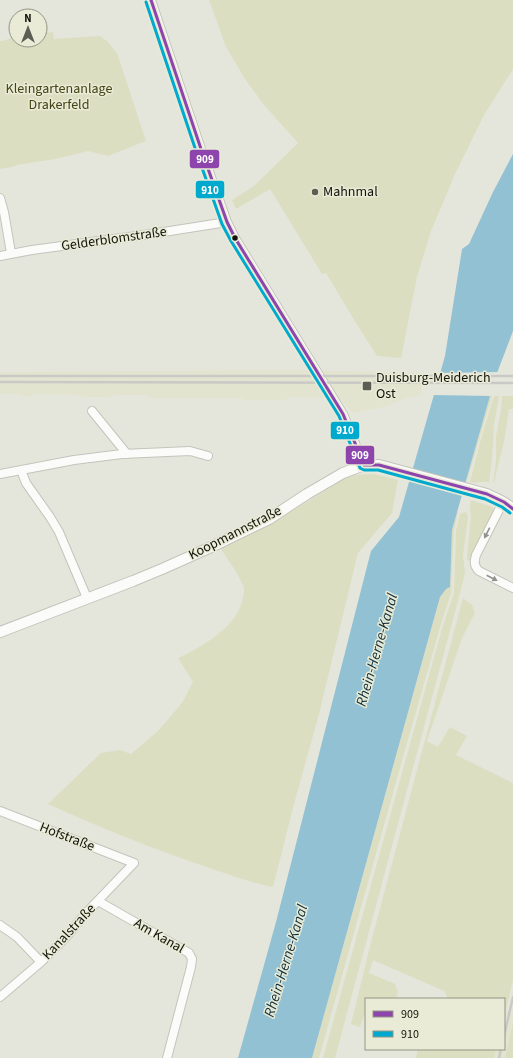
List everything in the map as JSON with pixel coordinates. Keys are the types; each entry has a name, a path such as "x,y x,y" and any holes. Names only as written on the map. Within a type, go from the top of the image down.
{"street":[{"path":"151,0 227,222 235,238 343,414 364,465"},
{"path":"0,198 12,253"},
{"name":"Gelderblomstraße","path":"0,256 227,222"},
{"path":"92,412 127,454"},
{"path":"0,474 74,460 127,454 190,451 208,456"},
{"name":"Koopmannstraße","path":"0,632 162,569 267,520 343,473 364,465 380,465 401,472 487,494 513,509"},
{"path":"21,470 26,483 59,532 87,598"},
{"path":"503,502 476,555 475,564 479,571 513,588"},
{"name":"Hofstraße","path":"0,811 134,863"},
{"name":"Kanalstraße","path":"0,997 42,962 134,863"},
{"name":"Am Kanal","path":"98,901 189,953 192,959 167,1058"},
{"path":"0,925 17,937 42,962"}],"shaded area":[{"path":"302,370 424,373 421,395 407,398 384,407 353,413 339,398 288,397 286,400 243,400 241,398 152,398 147,395 85,397 79,395 34,394 28,397 17,394 0,394 0,372"},
{"path":"506,1012 513,1013 513,1023 505,1058 494,1058 496,1050 505,1050"}],"green space":[{"path":"209,0 513,0 513,69 484,115 455,174 431,231 417,277 401,358 377,356 326,273 322,274 270,189 236,209 232,200 254,186 298,143 264,105 245,79 226,47"},
{"name":"Kleingartenanlage Drakerfeld","path":"48,32 53,32 54,39 100,36 107,41 117,53 146,141 108,156 88,151 55,159 0,169 0,41 8,39 8,48 48,48"},
{"path":"490,396 492,396 467,481 466,480"},
{"path":"494,396 499,396 494,425 489,482 470,482 481,439"},
{"path":"502,396 513,396 513,409 509,409 504,442 493,483 496,460 496,436"},
{"path":"374,474 398,480 392,513 358,553 319,714 273,887 241,879 171,855 100,827 48,804 101,753 120,750 131,754 157,732 182,703 193,682 178,658 208,642 227,626 235,617 243,596 244,588 242,583 220,548 271,524 351,475"},
{"path":"471,500 492,507 494,511 472,559 469,561 467,560 467,556 471,517"},
{"path":"457,512 454,531 451,593 405,750 319,1058 312,1058 440,597 446,589 450,587 452,530"},
{"path":"466,512 468,517 463,555 465,573 459,597 335,1058 323,1058 443,625 454,593 456,531 460,514"},
{"path":"463,598 472,605 475,613 462,638 427,741 438,747 450,727 467,736 456,755 513,783 513,980 505,1014 505,998 447,998 444,991 373,960 369,973 395,984 398,992 396,998 365,998 365,1013 360,1027 351,1024 371,942"},
{"path":"513,1023 513,1058 505,1058"},
{"path":"418,1050 496,1050 494,1058 416,1058"}],"water":[{"name":"Rhein-Herne-Kanal","path":"513,154 513,331 497,373 452,530 450,587 446,589 440,597 312,1058 238,1058 276,922 371,551 399,517 445,356 462,249 469,244 493,192"}],"pier":[{"path":"500,372 492,396 432,395 438,373"}],"railway":[{"path":"0,376 513,376"},
{"path":"0,382 513,383"},
{"path":"505,1032 513,997"},
{"path":"499,1058 501,1050"}],"transit line":[{"name":"909","path":"151,0 227,222 235,238 343,414 364,465 379,465 487,494 504,502 513,509"},
{"name":"910","path":"146,2 222,224 339,416 360,468 364,470 378,470 485,499 502,507 510,513"}],"place":[{"name":"Mahnmal","path":"315,192"},
{"name":"Duisburg-Meiderich Ost","path":"367,386"}]}
